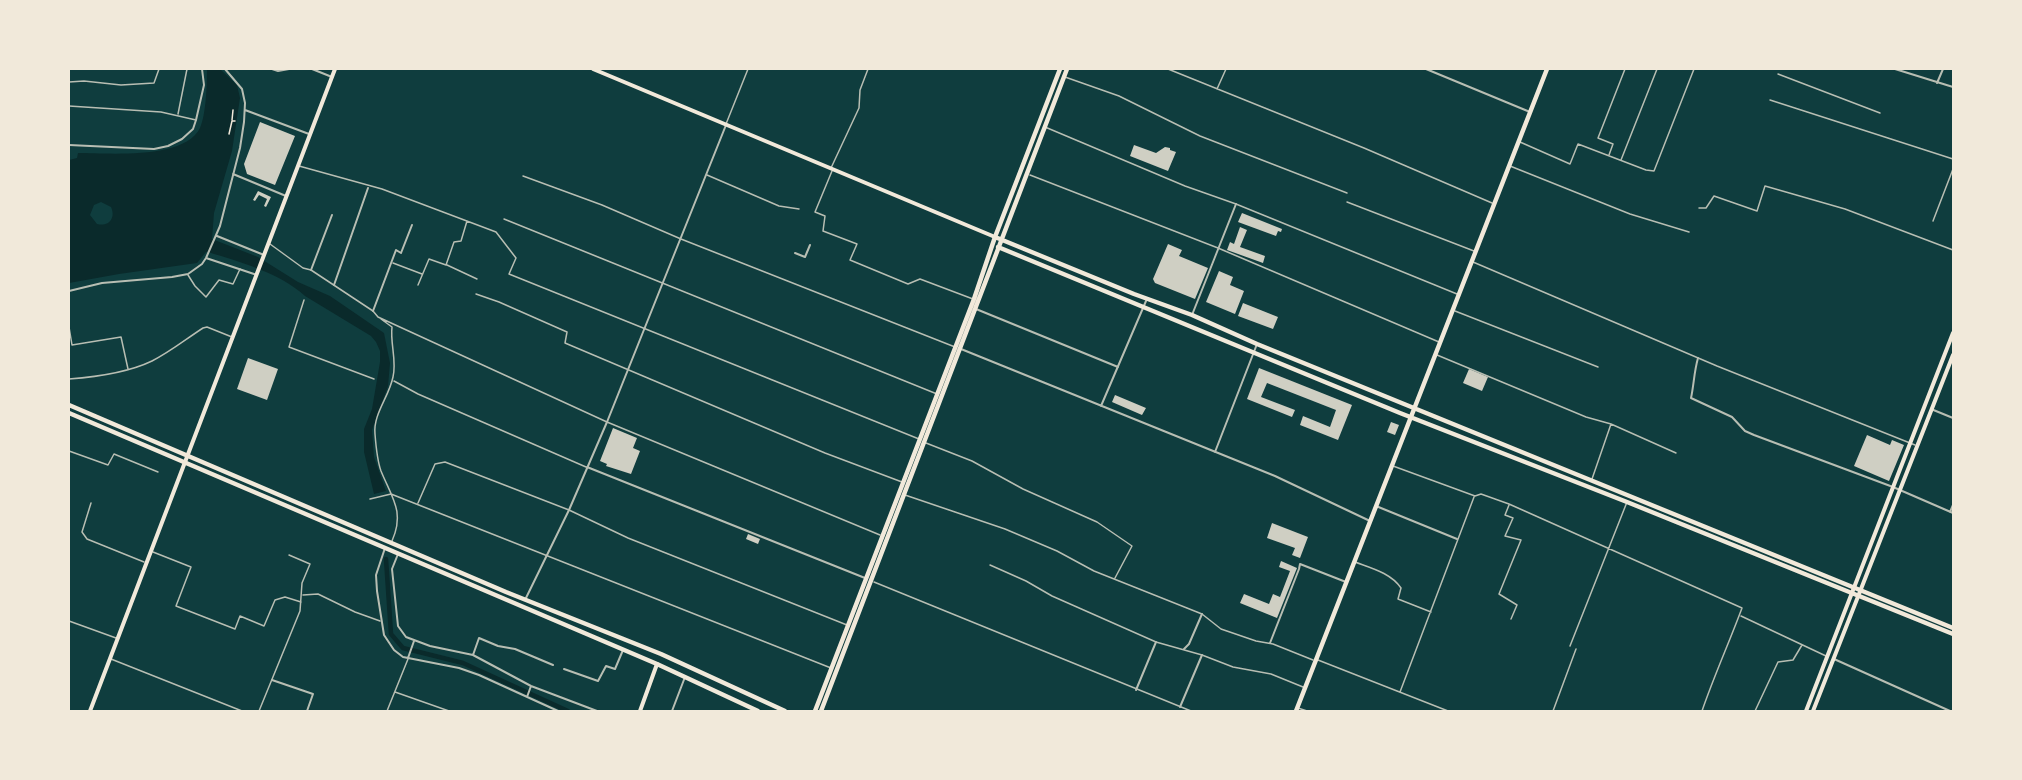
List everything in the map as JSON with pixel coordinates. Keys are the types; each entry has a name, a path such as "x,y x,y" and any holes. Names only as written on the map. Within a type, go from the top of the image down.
{"main road":[{"path":"90,711 335,69"},
{"path":"594,69 998,238 1192,315 1257,344 1592,480 1853,591"},
{"path":"821,711 882,536 958,348 1060,69"},
{"path":"815,711 848,625 904,494 938,394 976,309 998,247 998,238 1067,69"},
{"path":"1296,709 1547,69"},
{"path":"998,247 1411,416 1853,591 1953,628"},
{"path":"1806,711 1953,333"},
{"path":"1813,711 1953,355"},
{"path":"69,405 525,600 661,654 785,711"},
{"path":"69,413 657,664 758,711"},
{"path":"1859,593 1953,634"},
{"path":"640,711 657,664"}],"street":[{"path":"69,145 162,148 172,144 189,133 196,120 204,85 202,69"},
{"path":"69,291 102,283 172,278 188,274 202,264 217,236 240,148 245,110 242,89 225,69"},
{"path":"272,69 278,71 290,69"},
{"path":"312,69 332,77"},
{"path":"1426,69 1530,112"},
{"path":"1895,69 1953,87"},
{"path":"1937,83 1942,69"},
{"path":"245,110 310,135"},
{"path":"525,600 569,510 607,422 726,124"},
{"path":"233,174 287,196"},
{"path":"334,285 368,188"},
{"path":"1192,315 1236,204"},
{"path":"311,270 332,215"},
{"path":"373,311 396,250 401,252 412,225"},
{"path":"217,236 264,255"},
{"path":"795,253 805,257 810,245"},
{"path":"206,258 256,275"},
{"path":"1101,406 1147,299"},
{"path":"976,309 1118,367"},
{"path":"1215,452 1257,344"},
{"path":"958,348 1275,476 1370,521"},
{"path":"1698,358 1693,374 1691,398 1732,417 1745,431 1893,487 1951,513 1953,505"},
{"path":"1931,409 1953,418"},
{"path":"587,467 868,579"},
{"path":"1376,506 1457,539"},
{"path":"385,548 376,575 380,621 384,636 394,650 403,657 459,668 479,675 558,711"},
{"path":"398,554 392,568 398,626 406,637 430,646 473,655 531,686 597,711"},
{"path":"1270,643 1300,564 1346,582"},
{"path":"1184,649 1189,644 1202,614"},
{"path":"473,655 479,638 498,646 515,649 553,665"},
{"path":"408,658 414,641"},
{"path":"1136,690 1156,642"},
{"path":"564,669 598,681 606,666 615,669 623,650"},
{"path":"1180,707 1202,655"},
{"path":"1834,659 1948,711"},
{"path":"672,711 685,677"},
{"path":"272,680 313,694 307,711"},
{"path":"526,698 531,686"}],"lane":[{"path":"69,82 84,81 121,85 154,83 159,69"},
{"path":"178,115 187,69"},
{"path":"726,124 748,69"},
{"path":"868,69 860,90 859,108 815,212 825,216 822,231 857,244 850,260 908,284 920,279 974,299"},
{"path":"1168,69 1364,148 1494,204"},
{"path":"1217,89 1226,69"},
{"path":"1608,156 1613,144 1598,138 1625,69"},
{"path":"1621,160 1657,69"},
{"path":"1519,142 1570,164 1578,144 1654,171 1694,69"},
{"path":"1778,74 1880,113"},
{"path":"1064,76 1119,96 1200,136 1347,193"},
{"path":"1770,100 1953,159"},
{"path":"69,106 129,109 178,115 196,120"},
{"path":"1044,127 1185,186 1236,204 1460,295"},
{"path":"298,166 382,189 496,232 516,258 509,274 972,461 1023,489 1097,522 1132,546 1114,579"},
{"path":"1509,166 1630,214 1689,232"},
{"path":"1933,221 1953,169"},
{"path":"1026,173 1218,248 1441,343"},
{"path":"707,175 779,206 799,209"},
{"path":"523,176 602,205 681,239 958,348"},
{"path":"1699,207 1706,208 1714,196 1757,211 1765,186 1845,210 1953,250"},
{"path":"1347,202 1476,251"},
{"path":"504,219 938,394"},
{"path":"446,265 454,242 461,241 468,220"},
{"path":"269,243 373,311 392,327 391,337 396,364 393,380 376,419 374,431 381,469 396,503 399,522 392,543"},
{"path":"418,285 429,259 477,279"},
{"path":"1472,262 1698,358 1917,446"},
{"path":"391,263 423,274"},
{"path":"188,274 195,286 206,297 219,280 233,284 240,269"},
{"path":"476,294 567,332 565,343 825,453 903,482"},
{"path":"304,300 289,347 374,379"},
{"path":"1454,311 1598,367"},
{"path":"378,317 607,422 882,536"},
{"path":"69,327 72,345 121,337 128,369"},
{"path":"69,379 88,378 151,362 203,328 207,327 233,337"},
{"path":"1436,354 1586,417 1611,424 1676,453"},
{"path":"393,380 418,394 587,467"},
{"path":"1592,480 1611,424"},
{"path":"69,451 108,465 114,454 158,472"},
{"path":"417,505 435,464 446,462 569,510 628,538 848,625"},
{"path":"1392,465 1474,496 1482,494 1509,504 1742,608 1702,711"},
{"path":"370,499 391,494 832,668"},
{"path":"904,494 984,521 1057,551 1114,579 1202,614 1221,629 1256,641 1270,643 1448,711"},
{"path":"1400,692 1474,496"},
{"path":"1570,646 1627,502"},
{"path":"91,503 82,532 87,539 147,563"},
{"path":"1509,504 1505,515 1513,518 1505,537 1521,540 1499,594 1517,605 1511,619"},
{"path":"151,552 191,567 176,606 234,629 240,616 264,626 275,600 285,597 301,602"},
{"path":"259,711 300,611 302,583 310,564 289,555"},
{"path":"1354,561 1390,577 1401,588 1398,599 1432,612"},
{"path":"990,565 1052,596 1156,642 1184,649 1233,667 1271,674 1305,687"},
{"path":"868,579 966,621 1009,636 1191,711"},
{"path":"302,595 318,594 380,621"},
{"path":"1740,615 1827,657"},
{"path":"69,621 118,639"},
{"path":"1755,711 1778,662 1793,660 1802,644"},
{"path":"1553,711 1575,649"},
{"path":"387,711 408,658"},
{"path":"110,659 242,711"},
{"path":"395,692 448,711"},
{"path":"1296,709 1307,711"}],"path":[{"path":"229,134 233,110"}],"water":[{"path":"207,69 220,69 237,85 240,98 232,151 214,213 212,239 258,257 298,282 330,296 384,333 390,363 388,386 372,430 374,457 386,491 374,494 364,452 364,429 372,409 380,362 380,351 371,336 284,281 246,264 208,252 197,263 69,283 69,160 77,158 78,153 126,154 162,150 191,138 200,128 204,115","holes":["101,202 111,207 113,215 108,223 97,224 90,215 94,205"]}],"building":[{"path":"260,122 295,136 275,185 247,174 244,164"},
{"path":"1134,145 1156,153 1165,147 1176,152 1168,171 1130,156"},
{"path":"258,191 271,197 266,207 264,206 267,199 259,195 255,201 253,200"},
{"path":"1242,213 1282,229 1281,232 1278,231 1276,236 1238,222"},
{"path":"1240,227 1247,230 1240,247 1265,256 1263,263 1227,250 1230,242 1234,244"},
{"path":"1168,244 1182,250 1179,256 1208,268 1195,299 1155,283 1153,279"},
{"path":"1219,271 1233,277 1230,285 1244,291 1235,314 1206,302"},
{"path":"1243,303 1278,317 1273,329 1238,316"},
{"path":"248,358 278,369 267,400 237,389"},
{"path":"1259,368 1352,405 1338,440 1300,425 1303,416 1330,427 1336,410 1267,383 1261,397 1295,410 1292,417 1247,399"},
{"path":"1469,369 1488,377 1482,391 1463,383"},
{"path":"1115,395 1146,408 1142,415 1112,402"},
{"path":"1391,422 1399,425 1395,435 1387,432"},
{"path":"613,428 637,438 633,448 640,451 631,474 606,466 607,464 600,461"},
{"path":"1867,435 1890,445 1892,440 1904,445 1889,481 1854,466"},
{"path":"1272,523 1308,537 1300,558 1292,555 1295,548 1267,538"},
{"path":"748,534 760,539 758,544 746,539"},
{"path":"1281,561 1297,568 1277,618 1240,603 1244,594 1269,604 1273,594 1280,597 1290,571 1279,567"}],"waterway":[{"path":"386,559 391,634 403,648 463,663 568,711"}]}
